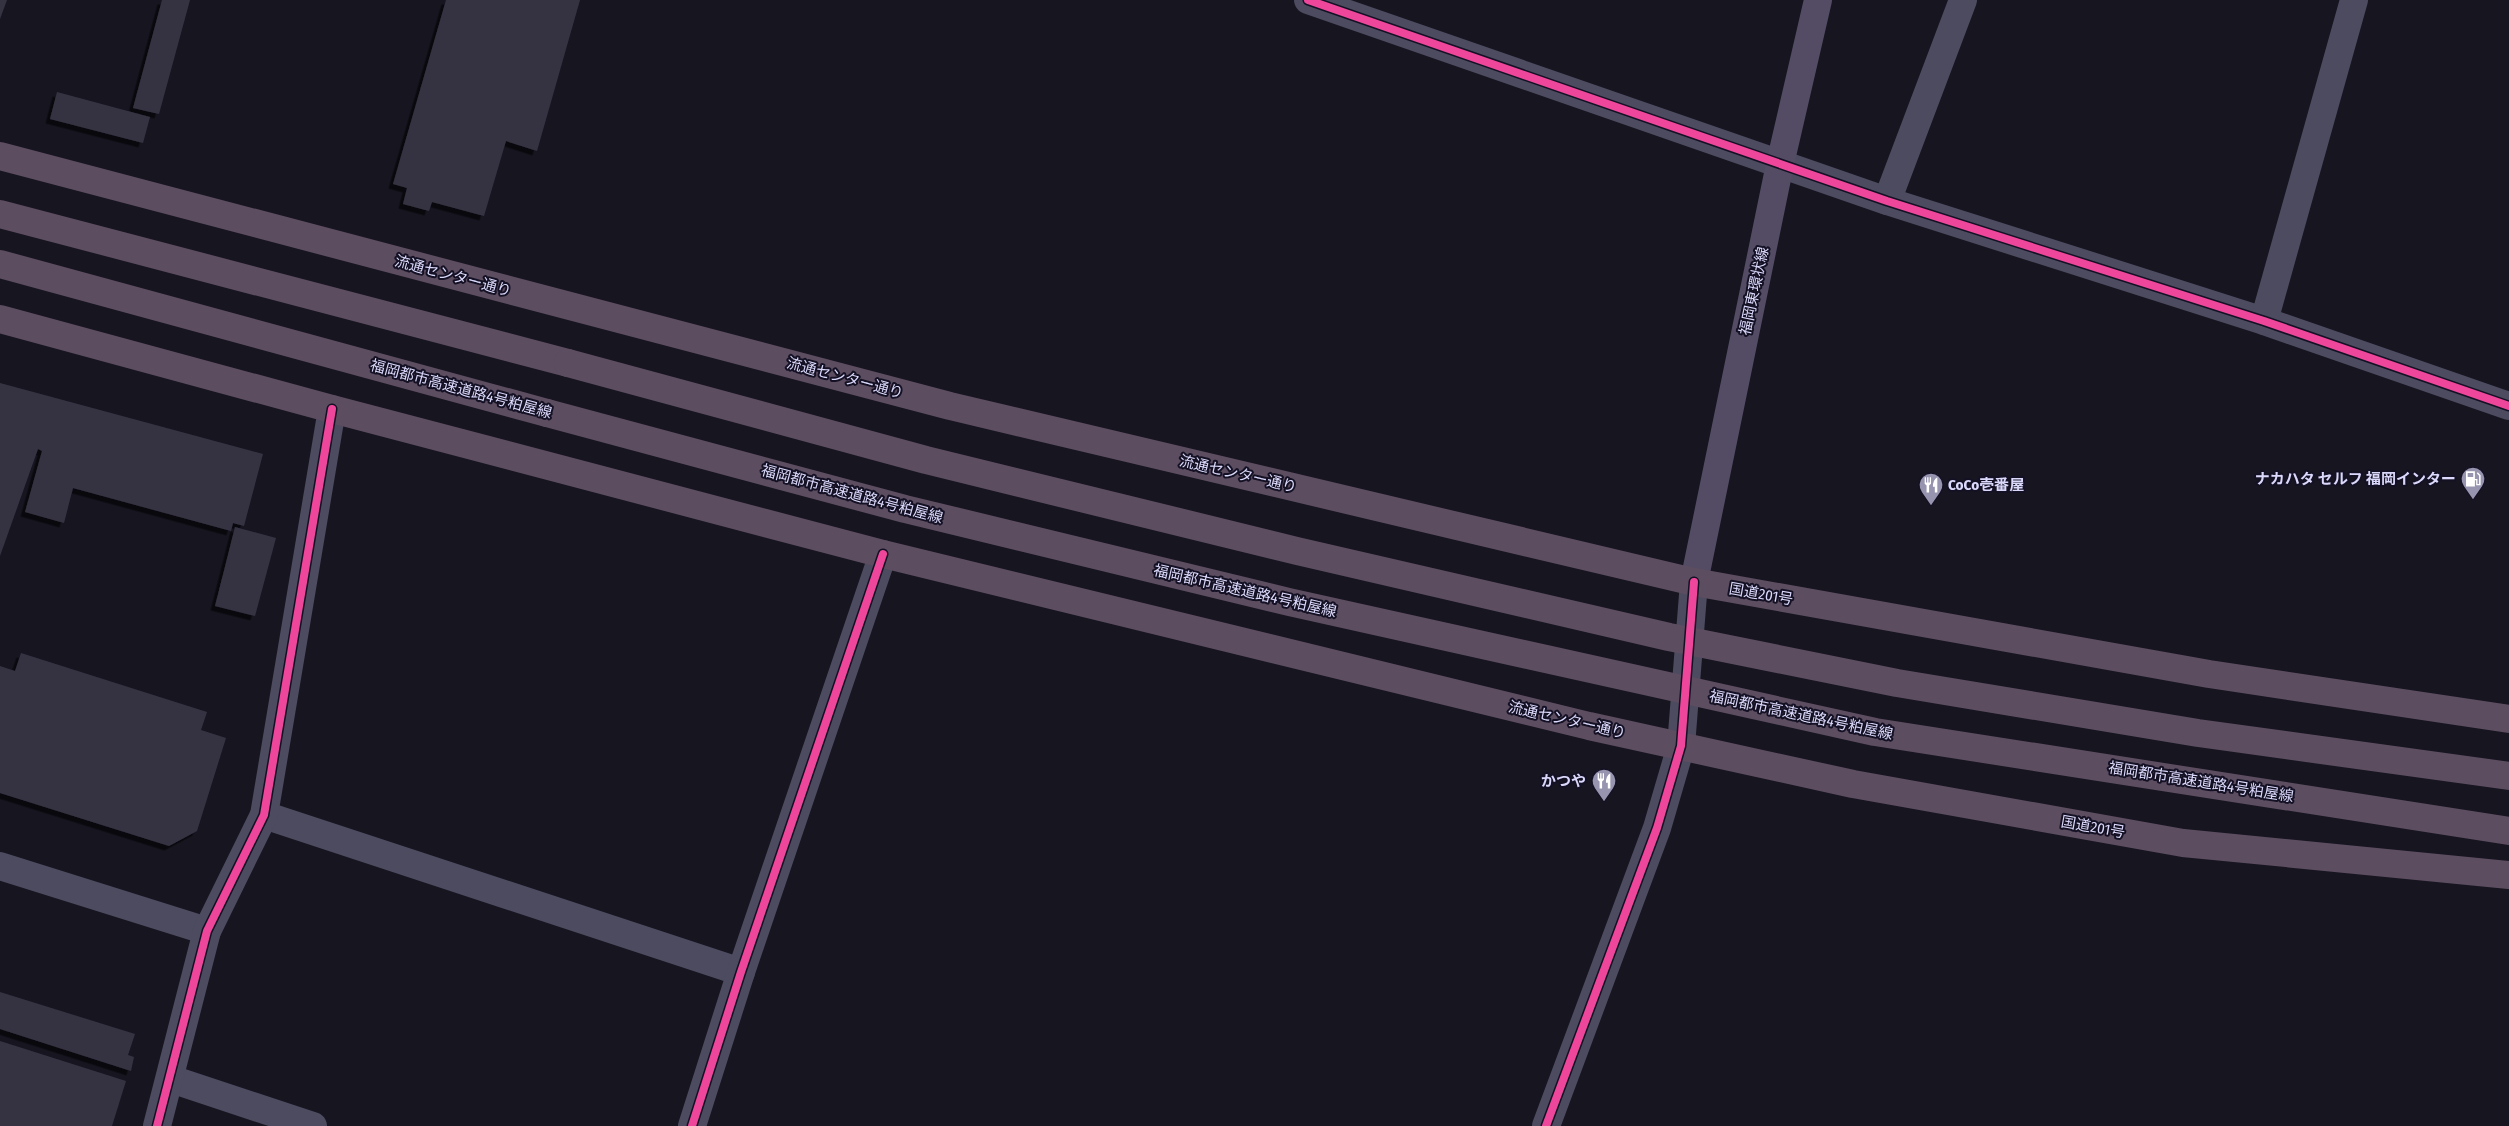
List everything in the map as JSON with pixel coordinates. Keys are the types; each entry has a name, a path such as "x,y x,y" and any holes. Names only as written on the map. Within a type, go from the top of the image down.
{"highway":[{"name":"流通センター通り","path":"0,156 950,406 1694,582"},
{"path":"0,214 946,464 1288,548 1669,637 1897,683 2198,733 2509,776"},
{"name":"福岡都市高速道路4号粕屋線","path":"0,264 905,509 1289,602 1875,732 2509,831"},
{"name":"流通センター通り","path":"0,319 332,409 883,554 1580,724 1681,746"},
{"name":"国道201号","path":"1694,582 2209,674 2509,719"},
{"name":"国道201号","path":"1681,746 1853,784 2183,843 2509,874"}],"main road":[{"name":"福岡東環状線","path":"1694,582 1780,164 1818,0"}],"street":[{"path":"1308,0 1887,201 2264,320 2509,406"},
{"path":"1887,201 1963,0"},
{"path":"2264,320 2354,0"},
{"path":"163,1125 171,1079 207,931 264,815 332,409"},
{"path":"692,1126 741,972 883,554"},
{"path":"1546,1126 1657,828 1681,746 1694,582"},
{"path":"264,815 741,972"},
{"path":"0,866 207,931"},
{"path":"171,1079 313,1126"}],"building":[{"path":"0,0 7,0 0,19"},
{"path":"162,0 190,0 159,114 133,108"},
{"path":"446,0 580,0 537,151 506,141 484,216 432,202 429,211 403,204 407,188 393,184"},
{"path":"57,92 150,117 143,143 50,119"},
{"path":"0,383 263,454 244,526 233,523 231,531 73,488 64,523 25,512 42,451 38,449 0,556"},
{"path":"235,527 276,538 255,616 215,606"},
{"path":"21,653 207,712 201,730 226,738 197,831 169,846 0,793 0,666 15,671"},
{"path":"0,992 135,1034 128,1055 134,1057 131,1071 0,1029"},
{"path":"0,1041 126,1081 112,1126 0,1126"}],"cycle path":[{"path":"1308,0 1887,201 2264,321 2509,406"},
{"path":"157,1126 207,931 264,815 332,409"},
{"path":"692,1126 741,972 883,554"},
{"path":"1546,1126 1657,828 1681,746 1694,582"}],"place":[{"name":"ナカハタ セルフ 福岡インター","path":"2473,500"},
{"name":"CoCo壱番屋","path":"1931,506"},
{"name":"かつや","path":"1604,802"}]}
